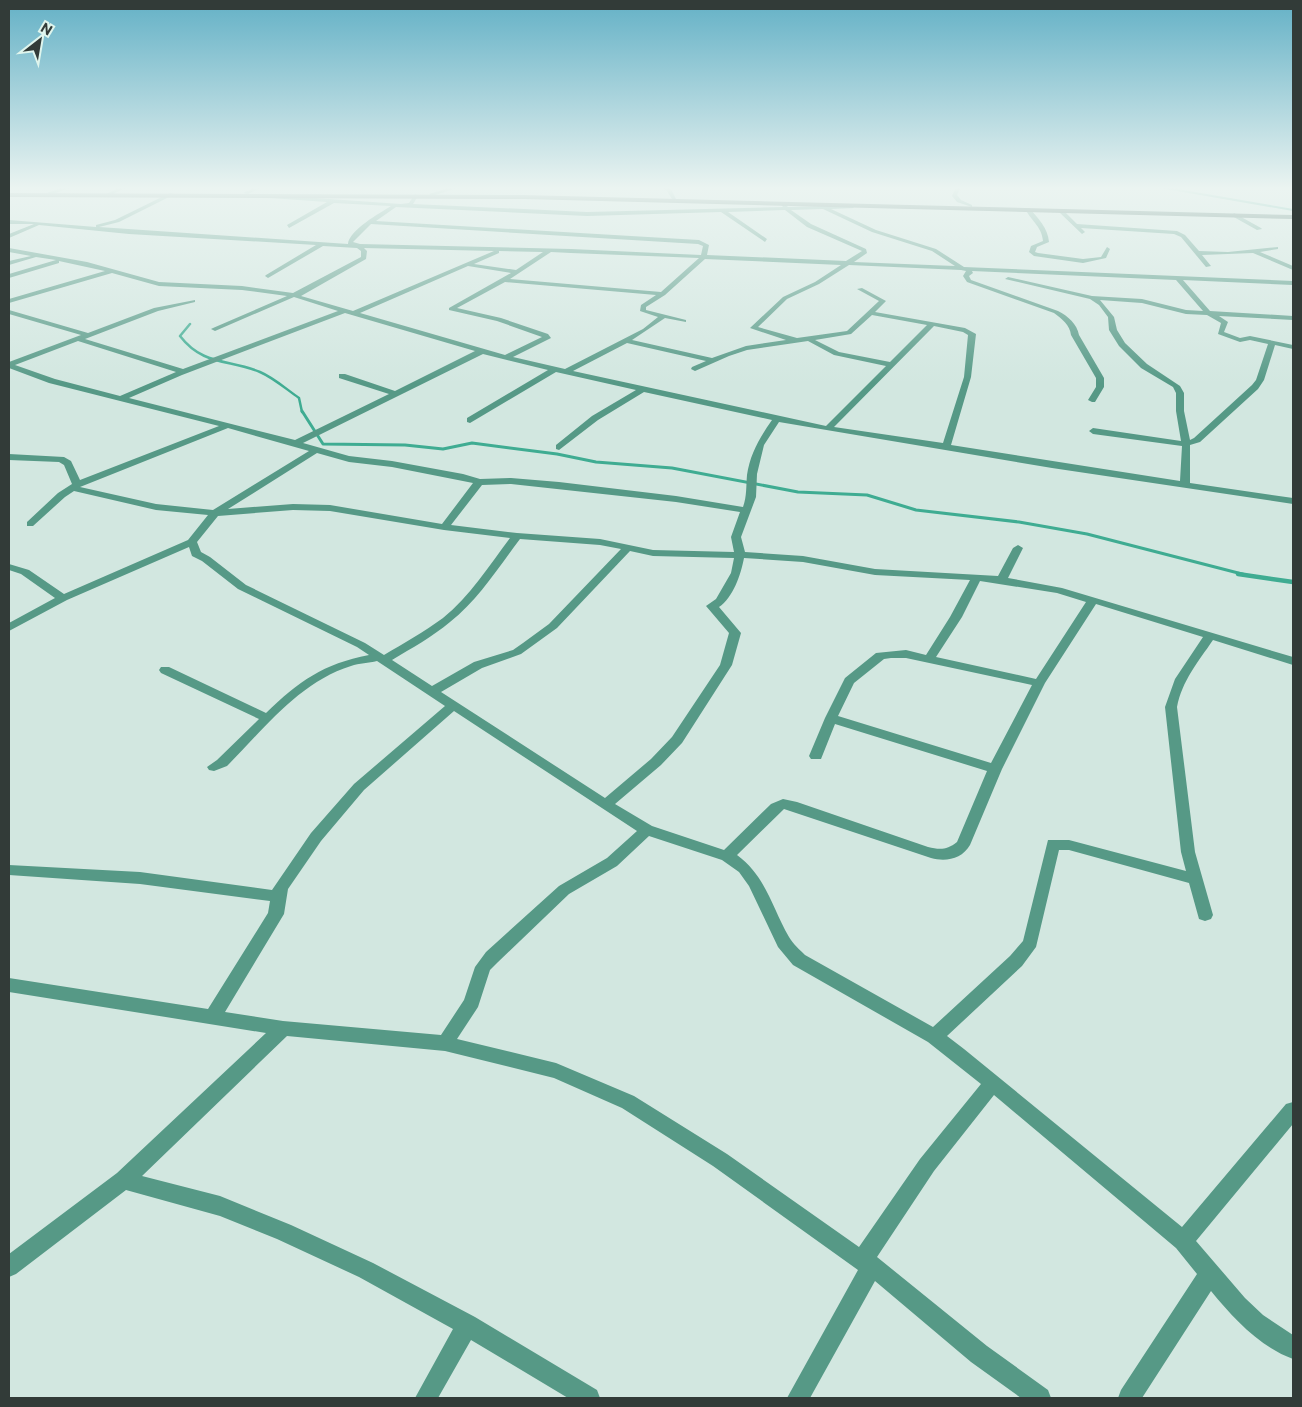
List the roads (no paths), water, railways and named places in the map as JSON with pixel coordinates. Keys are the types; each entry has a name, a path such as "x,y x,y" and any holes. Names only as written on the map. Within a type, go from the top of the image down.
{"street":[{"path":"21,253 87,264 159,284 242,288 296,295 298,298 506,358 828,429 872,434 1185,486 1293,501"},
{"path":"268,276 307,253"},
{"path":"215,329 296,295 364,258 364,253"},
{"path":"354,313 496,253"},
{"path":"506,358 547,338 499,319 451,310 518,272 547,253"},
{"path":"586,253 1293,283"},
{"path":"684,321 643,311 642,309 643,306 663,294 703,258 704,253"},
{"path":"794,340 753,328 785,298 817,283 864,253"},
{"path":"938,253 967,270 970,273 966,276 969,280 1004,295 1046,308 1064,317 1074,329 1075,335 1100,378 1100,387 1092,400"},
{"path":"1033,253 1036,255 1090,261 1103,258 1106,253"},
{"path":"1198,253 1244,253"},
{"path":"1198,253 1208,266"},
{"path":"1257,253 1293,268"},
{"path":"9,263 35,256"},
{"path":"9,276 61,260"},
{"path":"470,265 518,272"},
{"path":"9,301 111,271"},
{"path":"982,271 999,277 1040,284 1092,298 1137,301 1176,310 1208,314 1293,318"},
{"path":"1178,278 1208,314 1225,322 1220,332 1223,334 1240,340 1250,338 1293,347"},
{"path":"504,280 663,294"},
{"path":"695,369 712,360 746,348 849,333 884,302 860,289"},
{"path":"1092,298 1105,307 1113,330 1122,344 1144,366 1176,386 1180,393 1180,411 1186,444 1185,486"},
{"path":"9,366 156,309 193,301"},
{"path":"122,398 179,373 345,310"},
{"path":"9,312 88,335"},
{"path":"871,313 965,330 972,334 973,355 969,375 946,446"},
{"path":"565,372 645,330 664,316"},
{"path":"828,429 890,364 932,324"},
{"path":"808,338 818,347 833,353 890,364"},
{"path":"78,339 176,369 180,371 179,373"},
{"path":"625,340 712,360"},
{"path":"1093,431 1186,444 1203,436 1255,387 1260,380 1272,344"},
{"path":"296,443 482,351"},
{"path":"9,366 52,381 296,443 348,459 392,464 463,477 479,482 511,481 559,485 676,499 745,510"},
{"path":"470,420 555,369"},
{"path":"342,376 396,394"},
{"path":"559,447 595,418 642,389"},
{"path":"605,805 656,762 676,740 726,666 735,633 712,606 720,601 736,573 740,555 736,537 751,497 752,478 764,436 777,419"},
{"path":"30,524 38,519 51,503 76,485 226,426"},
{"path":"9,628 63,598 192,542 214,513 316,450"},
{"path":"9,458 61,459 68,463 77,489 134,503 214,513 293,507 330,508 444,527 517,536 580,539 668,555 740,555 803,559 875,572 1002,580 1058,590 1293,661"},
{"path":"444,527 479,482"},
{"path":"214,767 222,763 294,692 309,681 347,662 381,658 436,628 451,615 486,577 517,536"},
{"path":"192,542 196,554 206,559 242,587 361,645 430,692 647,830 727,856 744,868 756,883 784,943 799,960 934,1037 958,1054 1183,1241 1237,1306 1256,1323 1293,1348"},
{"path":"1002,580 1018,548"},
{"path":"430,692 478,665 517,652 528,646 553,626 627,549"},
{"path":"9,567 26,572 63,598"},
{"path":"929,659 956,618 977,577"},
{"path":"727,856 776,807 782,804 792,805 941,856 954,854 963,845 995,769 1039,683 1093,600"},
{"path":"1204,915 1188,852 1171,706 1177,687 1209,637"},
{"path":"347,662 361,645"},
{"path":"816,756 831,718 849,681 880,656 906,654 1039,683"},
{"path":"165,670 267,718"},
{"path":"213,1016 276,914 279,905 277,896 281,887 316,837 359,787 452,706"},
{"path":"831,718 995,769"},
{"path":"445,1043 472,1002 483,967 492,957 564,890 612,862 647,830"},
{"path":"934,1037 1016,961 1030,943 1053,844 1069,844 1194,879"},
{"path":"9,870 140,878 277,896"},
{"path":"9,985 283,1028 445,1043 556,1071 628,1102 720,1160 867,1263 979,1354 1040,1398"},
{"path":"9,1267 124,1180 283,1028"},
{"path":"798,1398 867,1263 927,1165 992,1083"},
{"path":"1183,1241 1293,1110"},
{"path":"124,1180 220,1206 284,1232 366,1270 467,1325 589,1398"},
{"path":"1129,1398 1210,1273"},
{"path":"426,1398 467,1325"}],"waterway":[{"path":"190,324 180,336 189,346 207,357 249,368 270,377 299,398 302,412"},
{"path":"302,411 323,444 405,445 443,449 472,443 557,454 596,462 672,468 798,492 867,495 916,510 1019,522 1087,534 1246,575"},
{"path":"1238,574 1293,582"}]}
